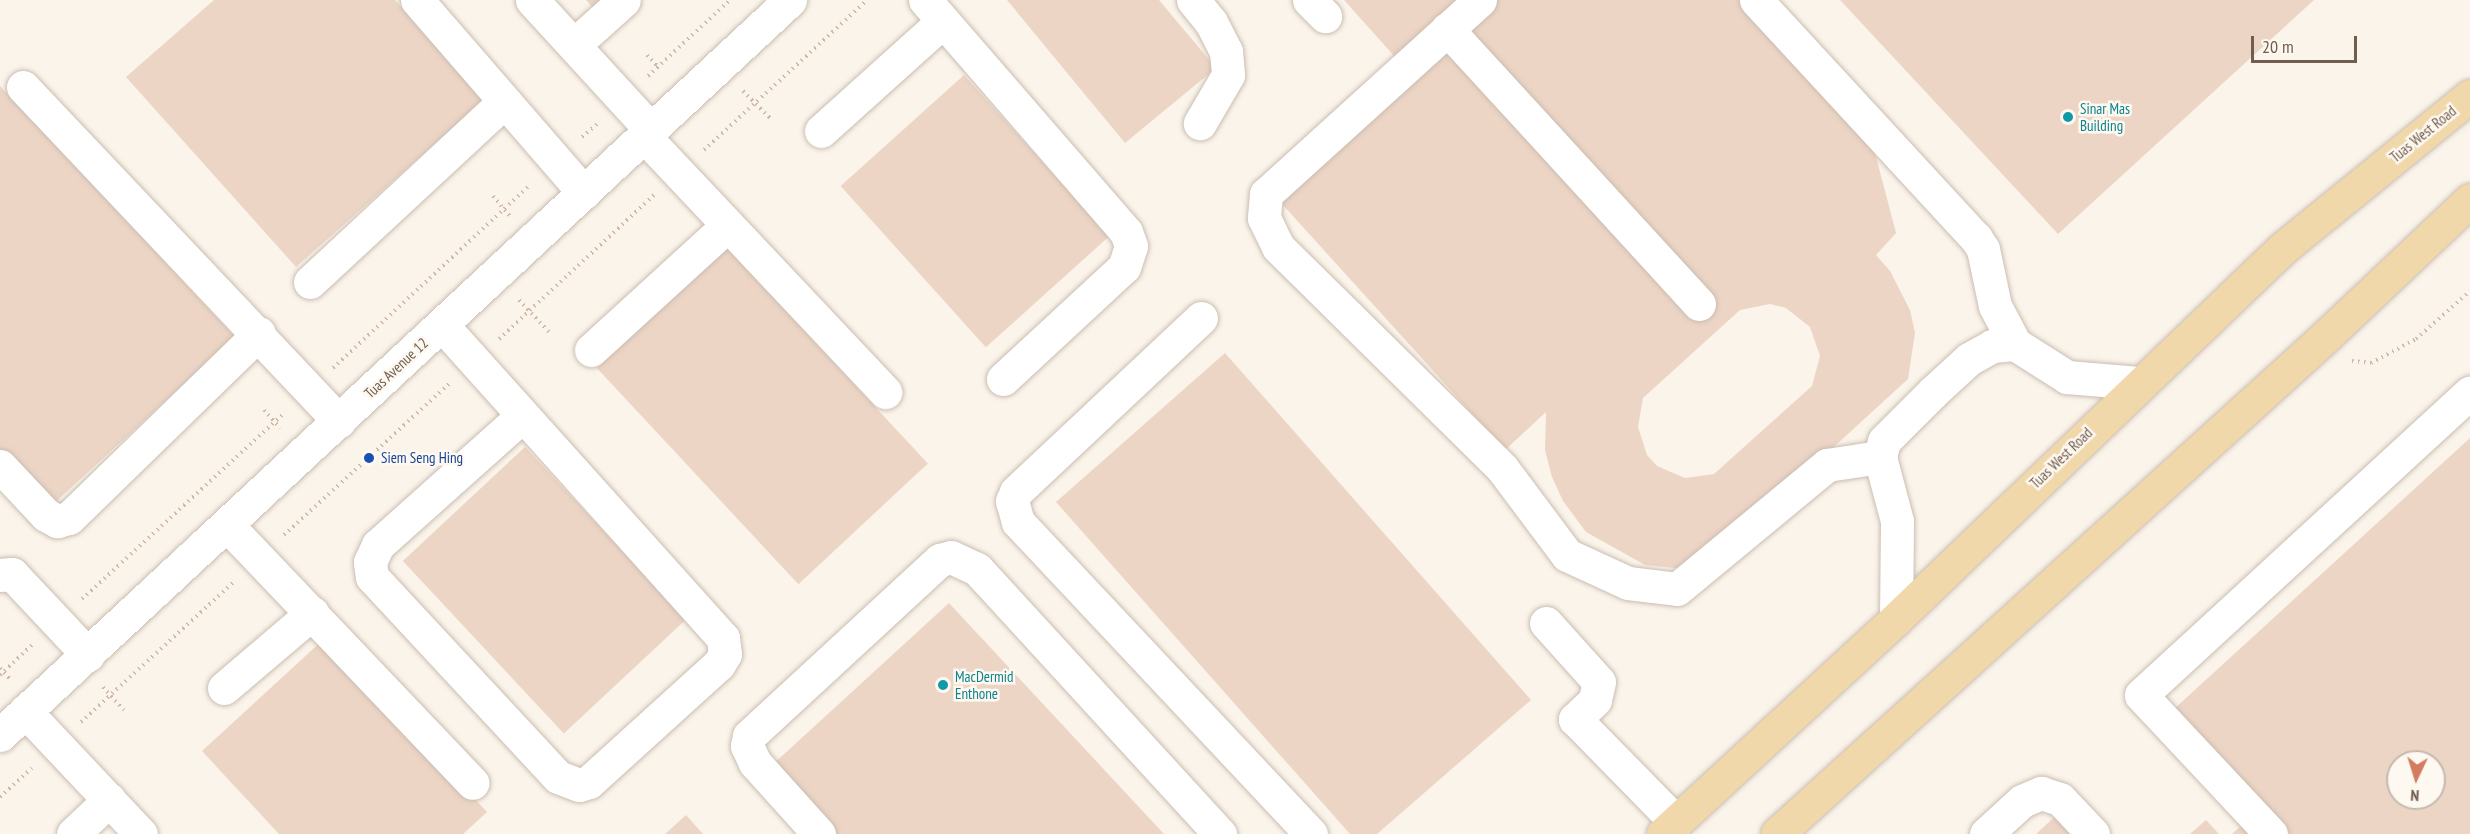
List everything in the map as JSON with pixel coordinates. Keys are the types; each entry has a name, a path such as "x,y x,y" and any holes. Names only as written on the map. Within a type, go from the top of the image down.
{"main road":[{"name":"Tuas West Road","path":"1670,828 1896,619 2139,383 2283,248 2470,96"},
{"path":"1777,834 2324,338 2470,200"}],"street":[{"path":"417,0 584,193"},
{"path":"532,0 623,99 679,173 885,392"},
{"path":"574,45 624,0"},
{"name":"Tuas Avenue 12","path":"0,735 790,0"},
{"path":"1193,0 1211,22 1226,51 1228,75 1200,123"},
{"path":"1480,0 1266,194 1264,218 1278,247 1502,468 1567,555 1628,583 1677,589 1827,465 1880,457"},
{"path":"1755,0 1976,238 1983,249 1995,306 2015,344 2067,377 2139,383"},
{"path":"821,131 934,10 1126,232 1131,246 1124,267 1003,379"},
{"path":"1447,29 1699,304"},
{"path":"23,87 259,333 339,421"},
{"path":"310,282 504,102"},
{"path":"591,350 728,225"},
{"path":"1201,318 1016,492 1012,501 1017,522 1311,834"},
{"path":"442,325 521,417 723,638 725,646 719,664 589,782 579,785 558,777 372,577 370,562 378,545 521,417"},
{"path":"0,466 46,515 57,522 69,518 259,333"},
{"path":"1896,619 1897,521 1880,457 1884,441 1969,359 1992,346 2015,344"},
{"path":"2271,834 2141,695 2470,392"},
{"path":"227,525 473,783"},
{"path":"819,834 754,763 747,746 749,736 940,560 951,557 977,569 1220,834"},
{"path":"0,575 12,574 88,655"},
{"path":"224,688 312,613"},
{"path":"1546,623 1599,682 1595,700 1575,718 1670,828"},
{"path":"25,711 141,834"},
{"path":"1986,834 2022,801 2041,793 2060,799 2093,834"},
{"path":"73,834 109,800"}],"path":[{"path":"0,675 730,0"},
{"path":"0,797 867,0"},
{"path":"495,276 549,332"},
{"path":"2324,338 2352,361 2371,363 2416,339 2470,291"}],"building":[{"path":"214,0 395,0 484,100 296,267 126,77"},
{"path":"586,0 606,0 595,10"},
{"path":"1007,0 1159,0 1216,68 1125,143"},
{"path":"1344,0 1459,0 1395,57"},
{"path":"1489,0 1739,0 1874,149 1896,233 1876,255 1890,271 1910,310 1915,333 1908,379 1708,562 1675,568 1645,565 1586,532 1563,501 1552,477 1545,450 1546,412 1505,450 1273,194","holes":["1770,304 1786,308 1810,327 1820,356 1812,386 1714,474 1685,478 1657,466 1647,455 1638,427 1643,398 1740,310"]},
{"name":"Sinar Mas Building","path":"1840,0 2314,0 2058,234"},
{"path":"964,75 1109,236 986,347 841,186"},
{"path":"0,86 235,337 50,507 0,454"},
{"path":"726,247 928,463 798,584 597,368"},
{"path":"1225,353 1531,700 1377,834 1350,834 1056,502"},
{"path":"2470,438 2470,834 2289,834 2174,709"},
{"path":"525,447 686,620 564,733 403,561"},
{"name":"MacDermid Enthone","path":"949,603 1164,834 832,834 770,767"},
{"path":"325,638 487,812 463,834 279,834 202,751"},
{"path":"2059,813 2079,834 2036,834"},
{"path":"686,815 703,834 665,834"},
{"path":"2206,820 2219,834 2190,834"},
{"path":"2242,825 2250,834 2232,834"}],"place":[{"name":"Sinar Mas Building","path":"2068,117"},
{"name":"Siem Seng Hing","path":"369,458"},
{"name":"MacDermid Enthone","path":"943,685"}]}
